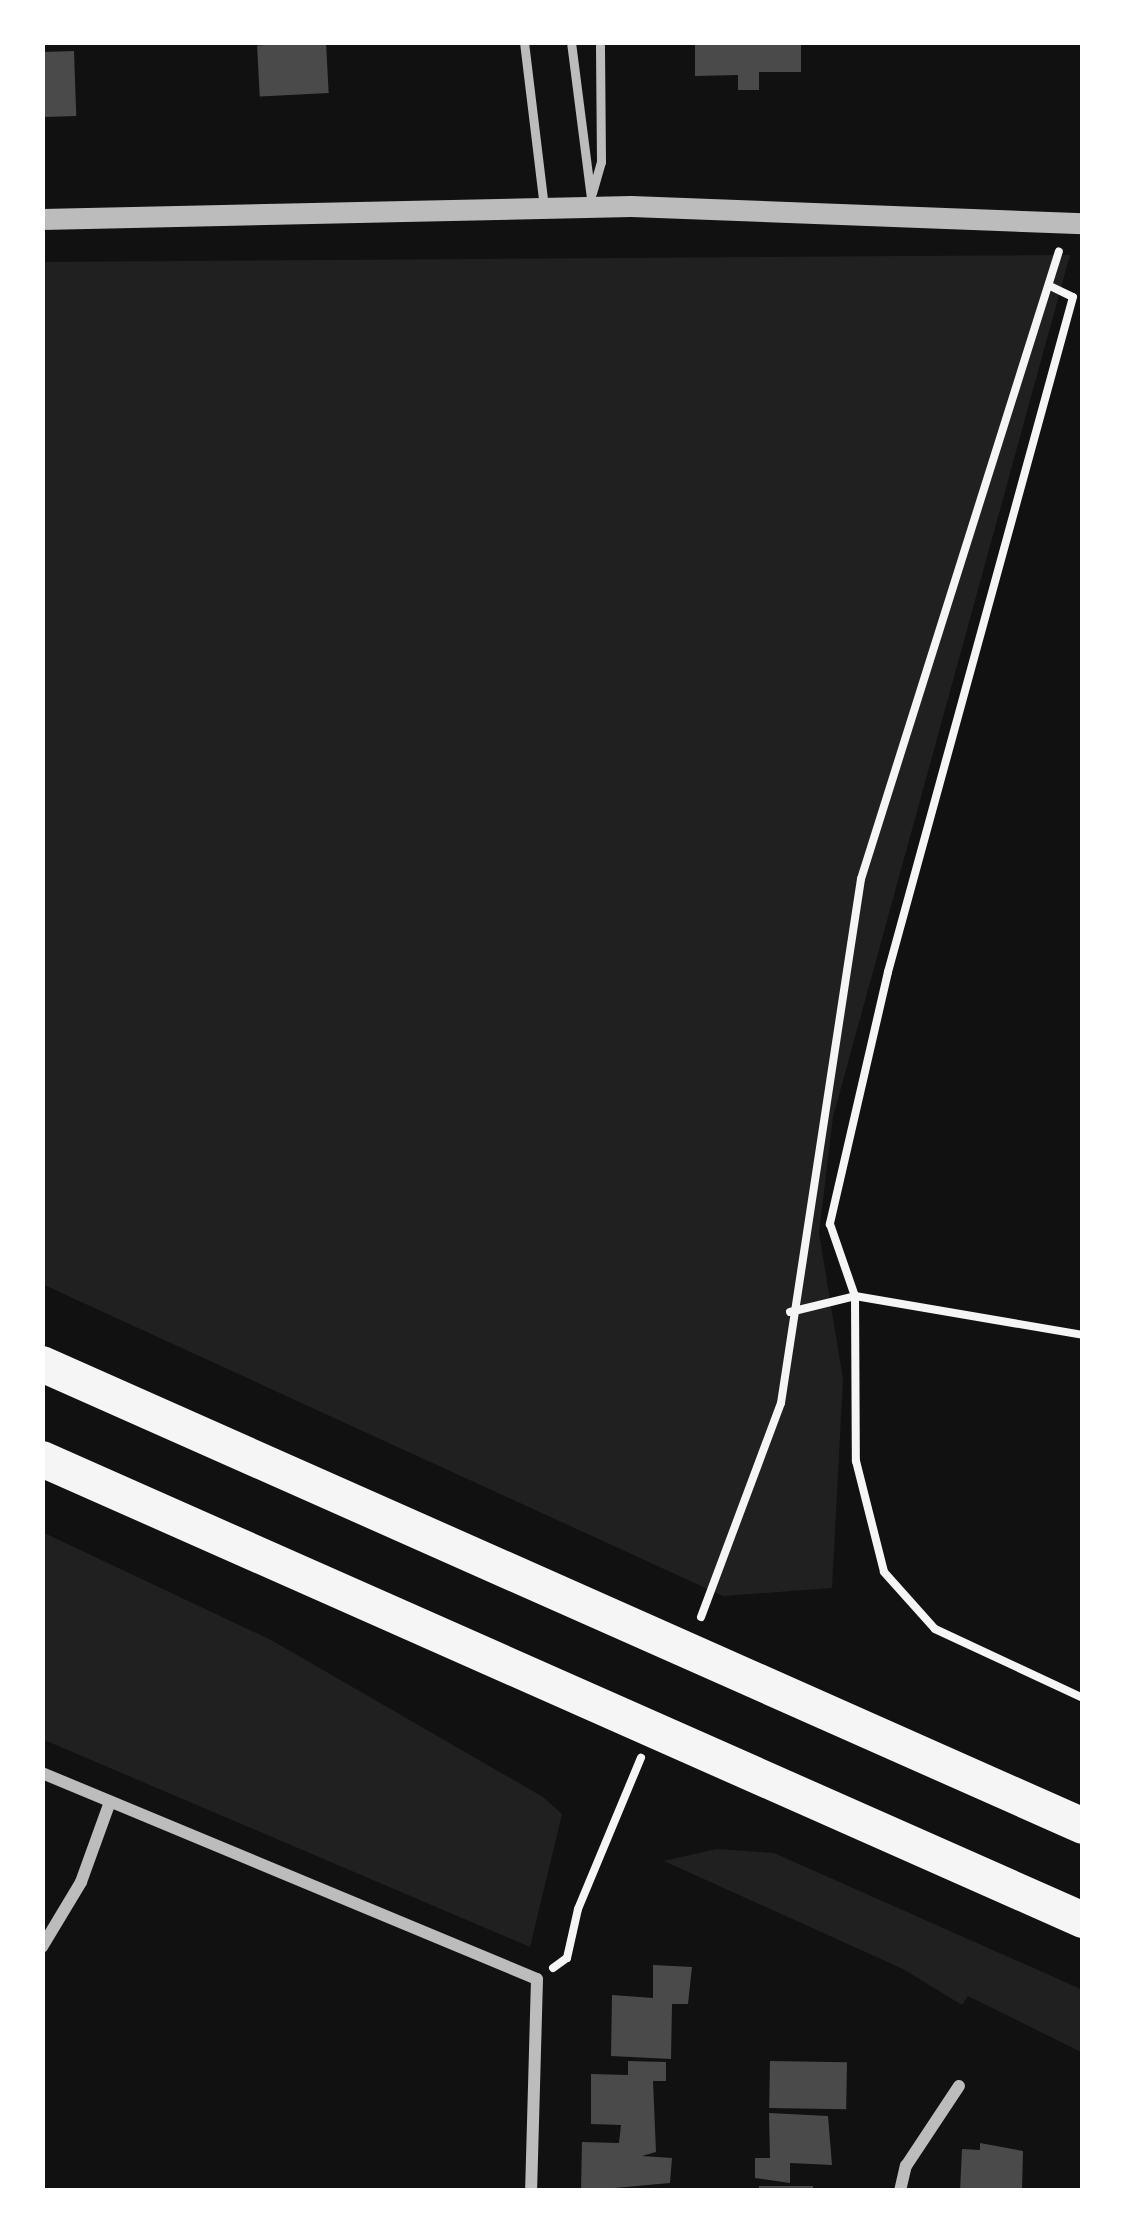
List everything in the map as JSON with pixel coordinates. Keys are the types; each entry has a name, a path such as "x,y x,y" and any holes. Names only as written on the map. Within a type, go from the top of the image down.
{"highway":[{"path":"42,1364 1083,1826"},
{"path":"42,1459 1083,1921"}],"street":[{"path":"42,219 544,208 591,203 1074,223"},
{"path":"42,1773 537,1979 531,2191"},
{"path":"42,1947 81,1882 110,1802"},
{"path":"900,2191 906,2166 959,2086"}],"lane":[{"path":"524,42 544,208"},
{"path":"571,42 591,203"},
{"path":"591,203 601,163 600,42"}],"path":[{"path":"709,1599 770,1446 793,1347 790,1312 861,880 1074,223"},
{"path":"1050,286 1072,297 844,1141 830,1224 855,1296 856,1461 884,1571 935,1629 1083,1698"},
{"path":"790,1312 855,1296 1083,1335"},
{"path":"567,1958 612,1826"}],"shaded area":[{"path":"1070,255 833,1117 819,1233 843,1379 832,1588 723,1596 42,1284 42,262"},
{"path":"42,1532 271,1640 543,1797 562,1814 530,1947 42,1739"},
{"path":"716,1849 774,1853 1083,1990 1083,2053 968,1996 962,2005 903,1969 664,1861"}],"building":[{"path":"326,42 329,93 260,97 257,46"},
{"path":"695,42 801,42 801,72 759,72 759,90 738,90 738,75 695,76"},
{"path":"74,51 76,116 44,117 42,52"},
{"path":"653,1965 692,1967 688,2004 672,2004 671,2059 611,2056 612,1995 653,1998"},
{"path":"628,2061 666,2062 666,2081 653,2081 656,2152 642,2156 672,2158 670,2183 581,2191 582,2142 619,2143 621,2125 591,2124 591,2074 628,2075"},
{"path":"770,2061 847,2062 846,2109 769,2108"},
{"path":"769,2113 828,2116 832,2165 790,2163 790,2183 755,2178 755,2158 770,2158"},
{"path":"980,2143 1023,2151 1022,2191 960,2191 962,2149 980,2150"},
{"path":"759,2186 813,2186 813,2191 759,2191"}]}
